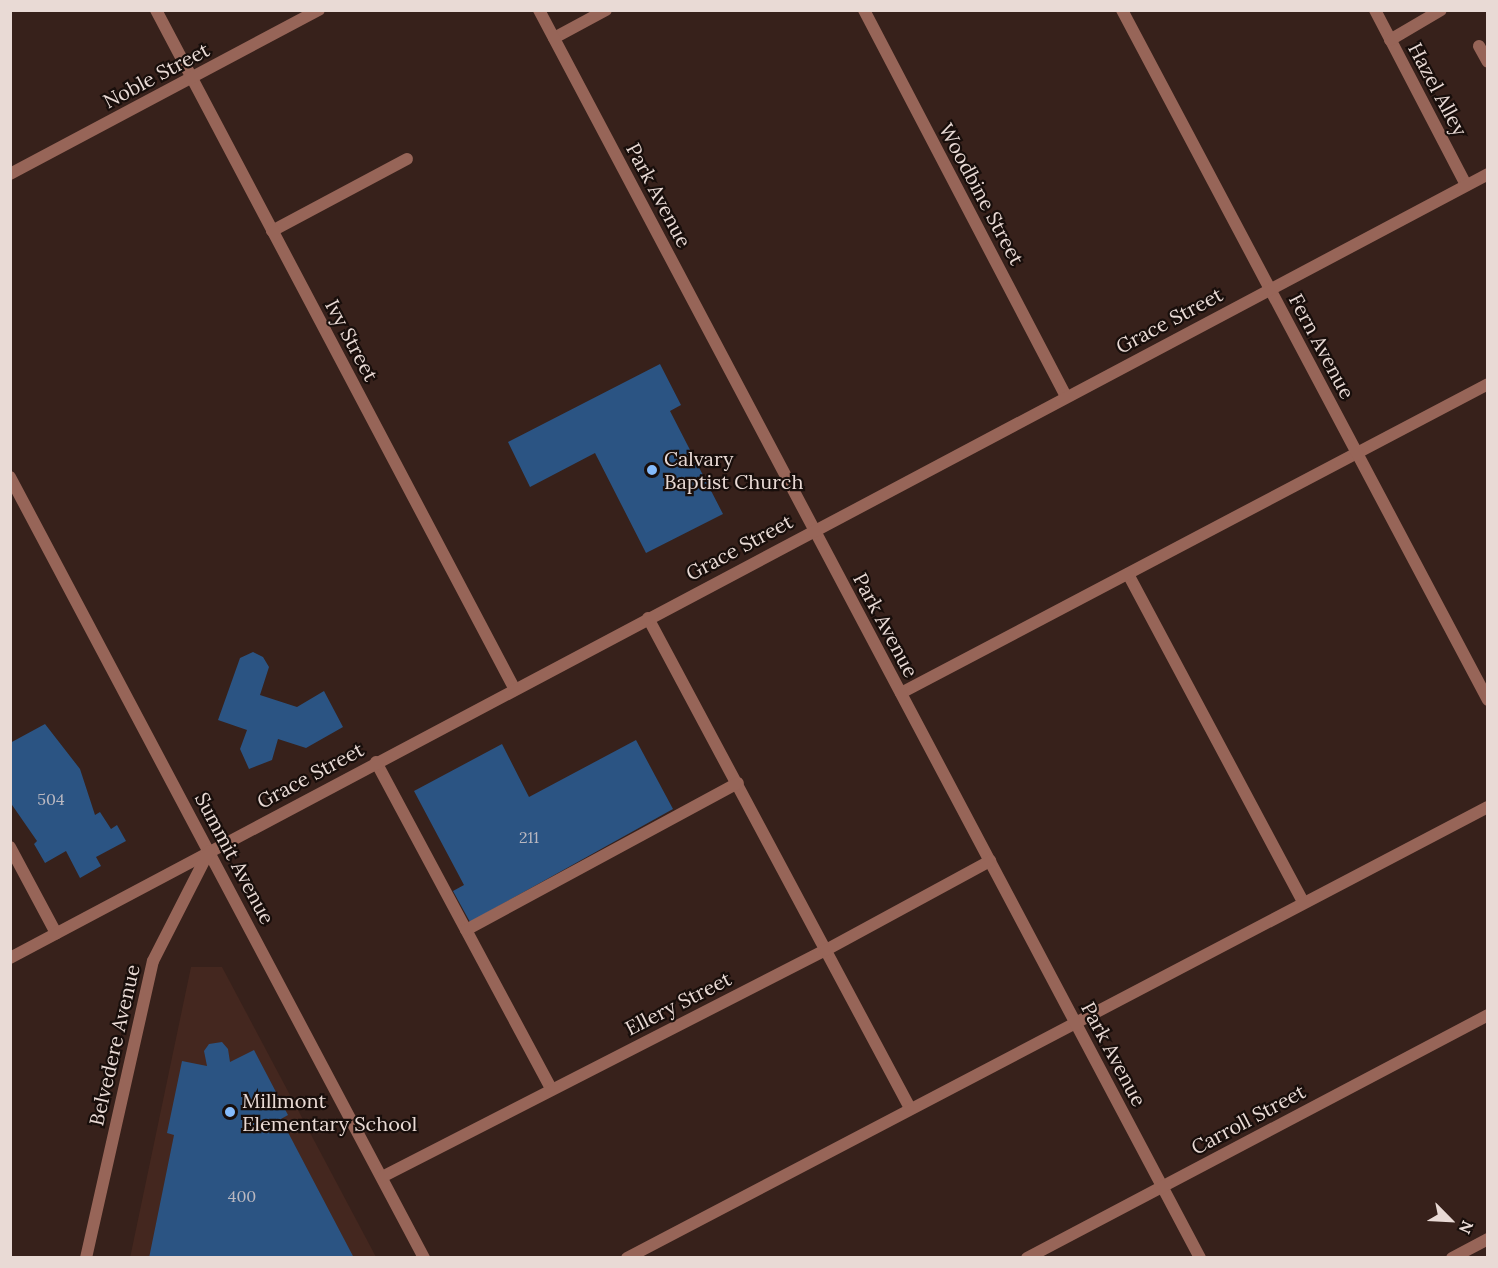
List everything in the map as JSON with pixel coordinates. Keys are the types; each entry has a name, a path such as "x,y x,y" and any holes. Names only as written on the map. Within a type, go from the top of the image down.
{"street":[{"name":"Ivy Street","path":"156,10 514,688"},
{"name":"Noble Street","path":"10,174 319,10"},
{"name":"Park Avenue","path":"539,10 1200,1257"},
{"path":"554,39 606,10"},
{"name":"Woodbine Street","path":"864,10 1066,396"},
{"name":"Fern Avenue","path":"1122,10 1488,700"},
{"name":"Hazel Alley","path":"1375,10 1466,185"},
{"path":"1390,40 1441,10"},
{"path":"1479,46 1488,62"},
{"path":"272,231 407,159"},
{"name":"Grace Street","path":"10,958 514,688 1488,174"},
{"path":"901,693 1488,384"},
{"name":"Summit Avenue","path":"10,477 424,1257"},
{"path":"1128,574 1303,902"},
{"path":"648,618 910,1108"},
{"path":"376,762 551,1088"},
{"path":"466,930 738,783"},
{"path":"627,1257 1488,807"},
{"path":"10,847 56,933"},
{"name":"Belvedere Avenue","path":"86,1257 153,961 210,852"},
{"name":"Ellery Street","path":"382,1177 551,1088 825,950 990,861"},
{"name":"Carroll Street","path":"1027,1257 1488,1015"},
{"path":"1452,1257 1488,1239"}],"shaded area":[{"name":"Millmont Elementary School","path":"191,967 222,967 376,1257 130,1258"}],"building":[{"name":"Calvary Baptist Church","path":"660,364 681,405 670,411 723,514 646,553 595,453 530,487 508,442"},
{"path":"253,652 263,657 269,667 260,695 297,707 324,691 343,727 306,748 278,739 272,760 249,769 240,749 247,730 218,720 240,658"},
{"path":"45,724 80,769 95,815 100,812 111,829 117,825 126,841 96,857 101,866 80,878 66,851 45,863 34,844 37,841 10,802 10,743"},
{"path":"636,740 673,809 470,922 453,891 464,885 414,791 502,744 529,797"},
{"name":"Millmont Elementary School","path":"222,1042 228,1049 230,1062 254,1050 288,1115 281,1119 354,1258 149,1258 174,1135 167,1133 182,1061 207,1066 204,1051 209,1044"}],"place":[{"name":"Calvary Baptist Church","path":"652,470"},
{"name":"Millmont Elementary School","path":"230,1112"}]}
